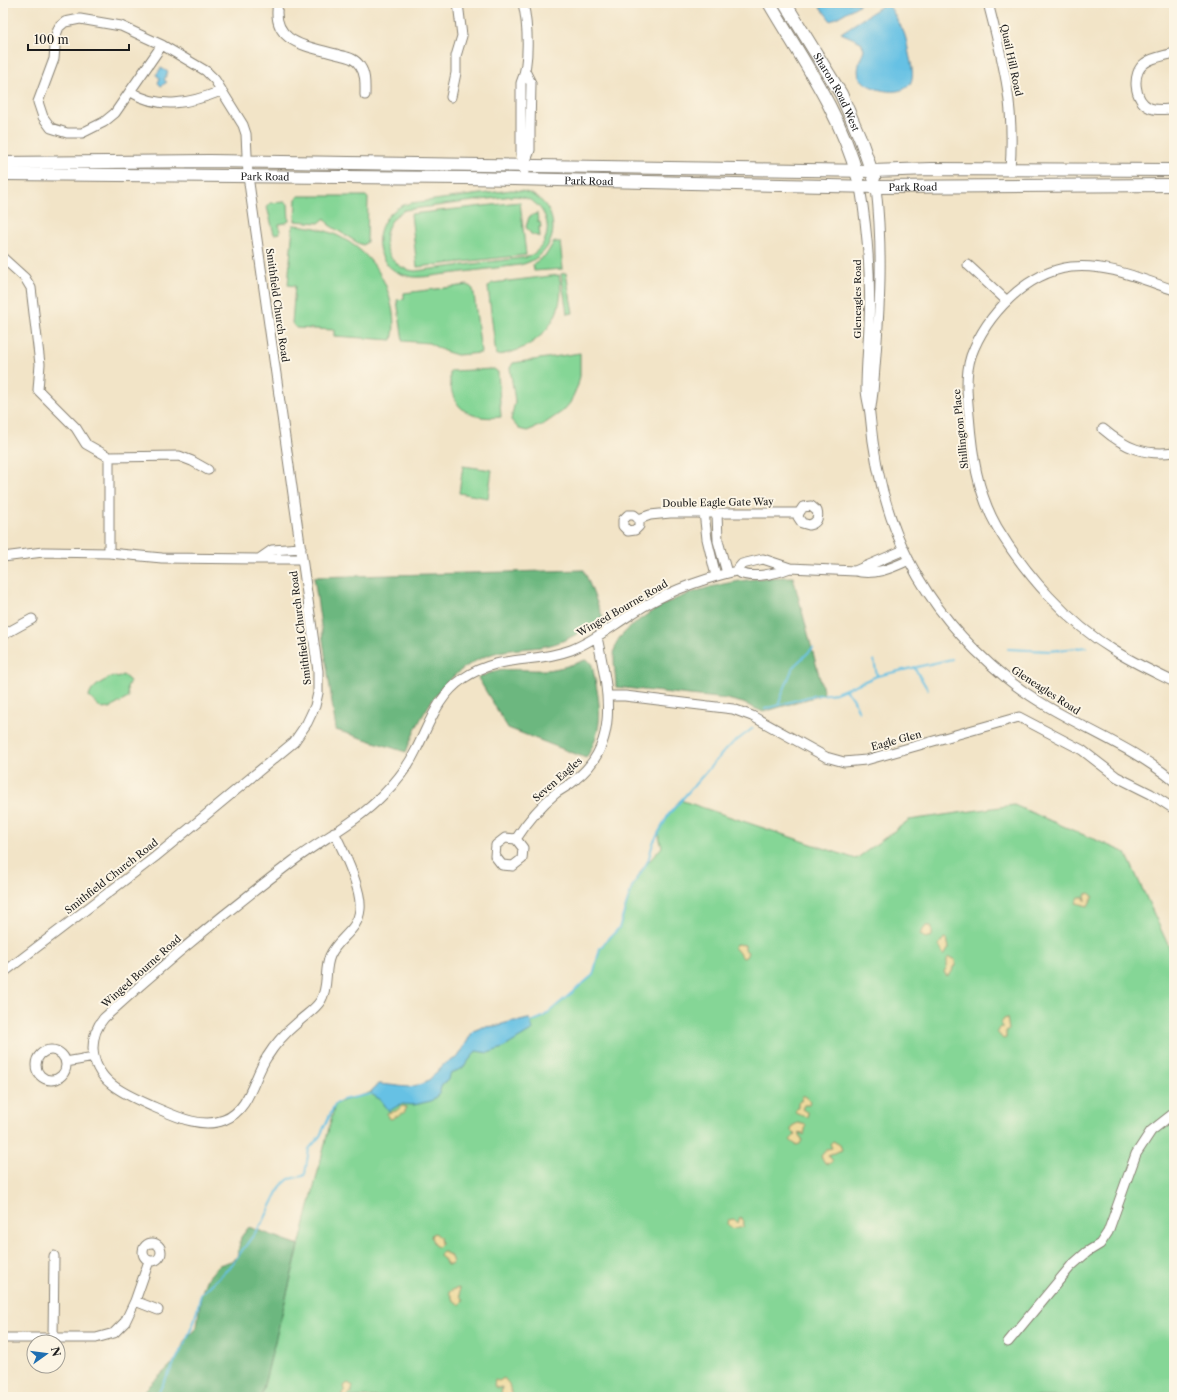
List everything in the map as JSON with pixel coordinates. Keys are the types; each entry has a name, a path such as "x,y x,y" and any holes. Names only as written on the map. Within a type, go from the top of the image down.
{"main road":[{"name":"Sharon Road West","path":"770,3 838,120 860,187"},
{"name":"Sharon Road West","path":"785,3 841,94 860,138 876,187"},
{"name":"Park Road","path":"3,163 247,162 856,171 931,169 1174,170"},
{"name":"Park Road","path":"3,174 524,179 860,187 1174,185"}],"street":[{"path":"278,3 276,23 282,32 294,41 355,60 364,74 365,96"},
{"path":"451,97 456,73 456,56 462,36 458,3"},
{"path":"523,3 526,32 526,73 531,83 530,150 524,166 524,179"},
{"name":"Quail Hill Road","path":"988,3 1006,70 1010,95 1012,137 1010,170"},
{"name":"Smithfield Church Road","path":"3,973 155,857 282,753 303,732 315,706 319,680 248,176 243,126 215,80 206,71 162,44 121,26 80,19 65,22 59,27 56,35 54,59 42,86 38,102 43,117 51,128 67,133 82,133 96,127 115,113 131,92"},
{"path":"162,44 131,92 142,99 158,103 172,104 203,98 221,92"},
{"path":"1174,53 1146,62 1138,72 1136,87 1139,97 1148,107 1162,110 1174,109"},
{"name":"Gleneagles Road","path":"860,187 866,220 869,283 866,391 870,412 874,458 890,518 909,560 928,595 951,624 970,645 1005,678 1046,706 1137,755 1174,781"},
{"name":"Gleneagles Road","path":"870,412 873,392 881,279 881,241 876,187"},
{"path":"3,258 25,278 31,288 40,364 38,390 76,428 86,444 109,457 179,456 208,470"},
{"path":"968,265 1007,301"},
{"name":"Shillington Place","path":"1174,290 1100,268 1071,267 1043,274 1030,281 1007,301 990,321 975,344 968,367 966,382 971,446 975,468 985,501 998,527 1010,546 1059,606 1080,626 1106,646 1174,682"},
{"path":"1103,429 1122,444 1139,451 1154,454 1174,452"},
{"path":"109,457 109,553"},
{"path":"704,512 707,539 716,576"},
{"name":"Double Eagle Gate Way","path":"639,519 650,515 704,512 799,513"},
{"path":"717,513 717,535 732,572"},
{"path":"259,559 272,550 301,548"},
{"name":"Winged Bourne Road","path":"855,571 904,550"},
{"path":"3,557 43,552 109,553 162,558 302,559"},
{"name":"Winged Bourne Road","path":"334,832 358,889 361,903 359,916 349,934 330,956 325,990 321,999 313,1010 286,1033 271,1051 259,1070 249,1096 238,1111 224,1120 207,1124 198,1123 165,1112 140,1101 109,1084 99,1072 94,1057 93,1046 97,1029 109,1013 173,956 224,914 334,832 368,808 397,779 416,750 432,713 440,701 462,678 474,671 497,662 556,655 584,645 654,600 681,587 732,572 742,564 763,560 790,568 855,571 864,574 894,566 909,560"},
{"name":"Winged Bourne Road","path":"732,572 743,575 778,573 790,568"},
{"path":"3,635 32,619"},
{"name":"Seven Eagles","path":"516,839 536,813 556,794 577,779 595,759 606,735 608,723 608,696 597,637"},
{"name":"Eagle Glen","path":"608,696 625,696 732,709 752,716 826,757 844,762 872,758 1019,717 1082,750 1117,777 1151,794 1174,810"},
{"path":"66,1062 94,1057"},
{"path":"1008,1342 1071,1266 1087,1252 1100,1244 1108,1232 1136,1154 1151,1131 1174,1112"},
{"path":"53,1334 54,1256"},
{"path":"66,1338 96,1338 114,1333 125,1322 135,1301 150,1261"},
{"path":"135,1301 158,1310"},
{"path":"3,1338 26,1338"}],"green space":[{"path":"511,190 528,193 540,200 549,211 553,223 552,236 546,248 536,258 520,265 428,276 408,276 394,271 385,262 380,251 379,239 381,227 388,217 398,208 411,203","holes":["512,196 525,198 535,203 542,211 546,220 547,230 545,240 538,249 528,257 415,271 404,268 395,262 389,254 386,245 386,235 389,225 395,217 405,210"]},
{"path":"298,196 366,196 368,198 367,242 363,245 358,243 329,225 325,218 319,223 295,221 296,199"},
{"path":"285,202 288,204 289,221 279,224 280,233 274,234 267,207 270,203"},
{"path":"520,202 526,255 417,267 411,214"},
{"path":"537,213 538,222 540,222 541,227 539,227 540,237 531,234 526,227 529,217"},
{"path":"293,225 327,231 356,247 368,258 378,271 386,286 391,303 394,322 392,340 334,336 334,330 296,328 292,323 295,286 288,285"},
{"path":"554,242 560,242 563,269 534,271 533,264 546,255"},
{"path":"566,273 573,313 567,314 561,274"},
{"path":"559,275 561,290 559,304 554,318 547,329 537,339 525,347 496,355 488,287 492,283"},
{"path":"468,285 473,289 474,294 481,353 457,355 444,351 429,343 403,341 397,300 404,299 404,293"},
{"path":"580,353 580,376 578,385 570,403 563,411 544,424 527,431 519,429 511,420 515,401 510,368 513,363"},
{"path":"494,369 498,372 501,417 489,418 478,416 462,409 452,394 450,371"},
{"path":"463,466 492,470 488,498 459,493"},
{"path":"584,570 603,618 573,636 557,643 540,647 495,653 464,668 450,679 429,705 412,736 406,752 336,730 314,577"},
{"path":"793,577 824,694 763,712 743,703 727,699 616,687 614,652 618,639 634,624 651,612 670,602 709,587 751,579"},
{"path":"585,660 589,661 592,665 600,712 597,734 593,746 586,758 508,728 478,678 496,671 555,669"},
{"path":"123,675 130,681 127,687 128,698 110,708 102,709 89,697 92,690 98,684 113,676 118,678"},
{"path":"680,800 856,859 909,820 1014,805 1126,853 1174,958 1174,1397 261,1397 335,1104 369,1093 379,1087 418,1093 465,1055 543,1017 593,975 600,948 619,928 632,887 642,869 662,847 658,833 669,814"},
{"path":"249,1227 299,1245 261,1397 138,1397 176,1360 185,1340 197,1327 201,1295 206,1280 219,1265 231,1261 237,1257 241,1237"}],"sand":[{"path":"1089,893 1093,896 1088,906 1076,903 1079,897 1083,897 1086,901 1085,895"},
{"path":"926,926 932,927 932,936 925,938 920,934"},
{"path":"944,938 947,939 949,948 944,956 939,945"},
{"path":"737,944 745,945 745,950 748,952 746,957 743,958 734,947"},
{"path":"949,957 955,960 956,966 953,967 952,972 947,976 944,972 947,966 947,959"},
{"path":"1007,1018 1009,1030 1006,1032 1006,1038 1003,1039 997,1032 999,1028 1003,1027 1001,1023"},
{"path":"802,1096 805,1096 811,1101 809,1105 804,1105 802,1109 808,1113 807,1117 797,1114 795,1111 798,1108 798,1102 801,1101"},
{"path":"402,1106 406,1107 405,1112 391,1119 388,1118 387,1113 396,1111"},
{"path":"798,1123 806,1125 804,1135 799,1132 802,1140 800,1144 796,1145 790,1140 796,1134 791,1131 792,1126"},
{"path":"833,1141 840,1145 842,1150 828,1155 833,1161 829,1164 825,1163 821,1156 827,1149 832,1148 830,1144"},
{"path":"740,1217 744,1221 743,1227 734,1228 728,1225 728,1220 734,1219 738,1223"},
{"path":"435,1233 440,1237 441,1244 438,1247 434,1245 431,1237 432,1234"},
{"path":"444,1252 450,1255 453,1262 451,1265 447,1265 444,1259 440,1256 441,1253"},
{"path":"459,1288 460,1296 463,1300 460,1305 453,1300 449,1292"},
{"path":"504,1378 509,1384 512,1397 501,1397 502,1387 497,1388 494,1386 495,1380 499,1381"},
{"path":"348,1383 353,1386 351,1393 348,1394 347,1397 342,1397 342,1393 345,1390 344,1386"}],"water":[{"path":"817,3 860,3 831,21"},
{"path":"885,4 891,9 904,32 912,65 912,77 910,84 899,91 875,88 863,81 858,73 864,49 861,42 841,33"},
{"path":"161,68 168,72 164,80 167,82 161,86 158,83 160,78 156,75"},
{"path":"530,1019 533,1030 503,1048 488,1053 476,1051 463,1068 451,1073 447,1081 442,1084 439,1094 431,1101 414,1105 401,1104 389,1111 381,1100 371,1094 372,1090 379,1084 409,1087 422,1084 430,1079 444,1064 458,1057 473,1031 483,1027"}],"waterway":[{"path":"1008,649 1050,651 1086,647"},
{"path":"778,705 793,667 813,648"},
{"path":"765,709 811,696 836,693 877,676 952,659"},
{"path":"874,660 877,676"},
{"path":"914,667 928,690"},
{"path":"845,690 853,698 859,712"},
{"path":"531,1022 543,1017 593,975 600,948 619,928 632,887 648,861 653,843 669,814 727,748 753,728"},
{"path":"156,1397 184,1345 194,1322 201,1294 230,1267 263,1222 281,1186 289,1179 303,1176 305,1174 309,1149 320,1136 335,1104 342,1100 371,1094"}]}
